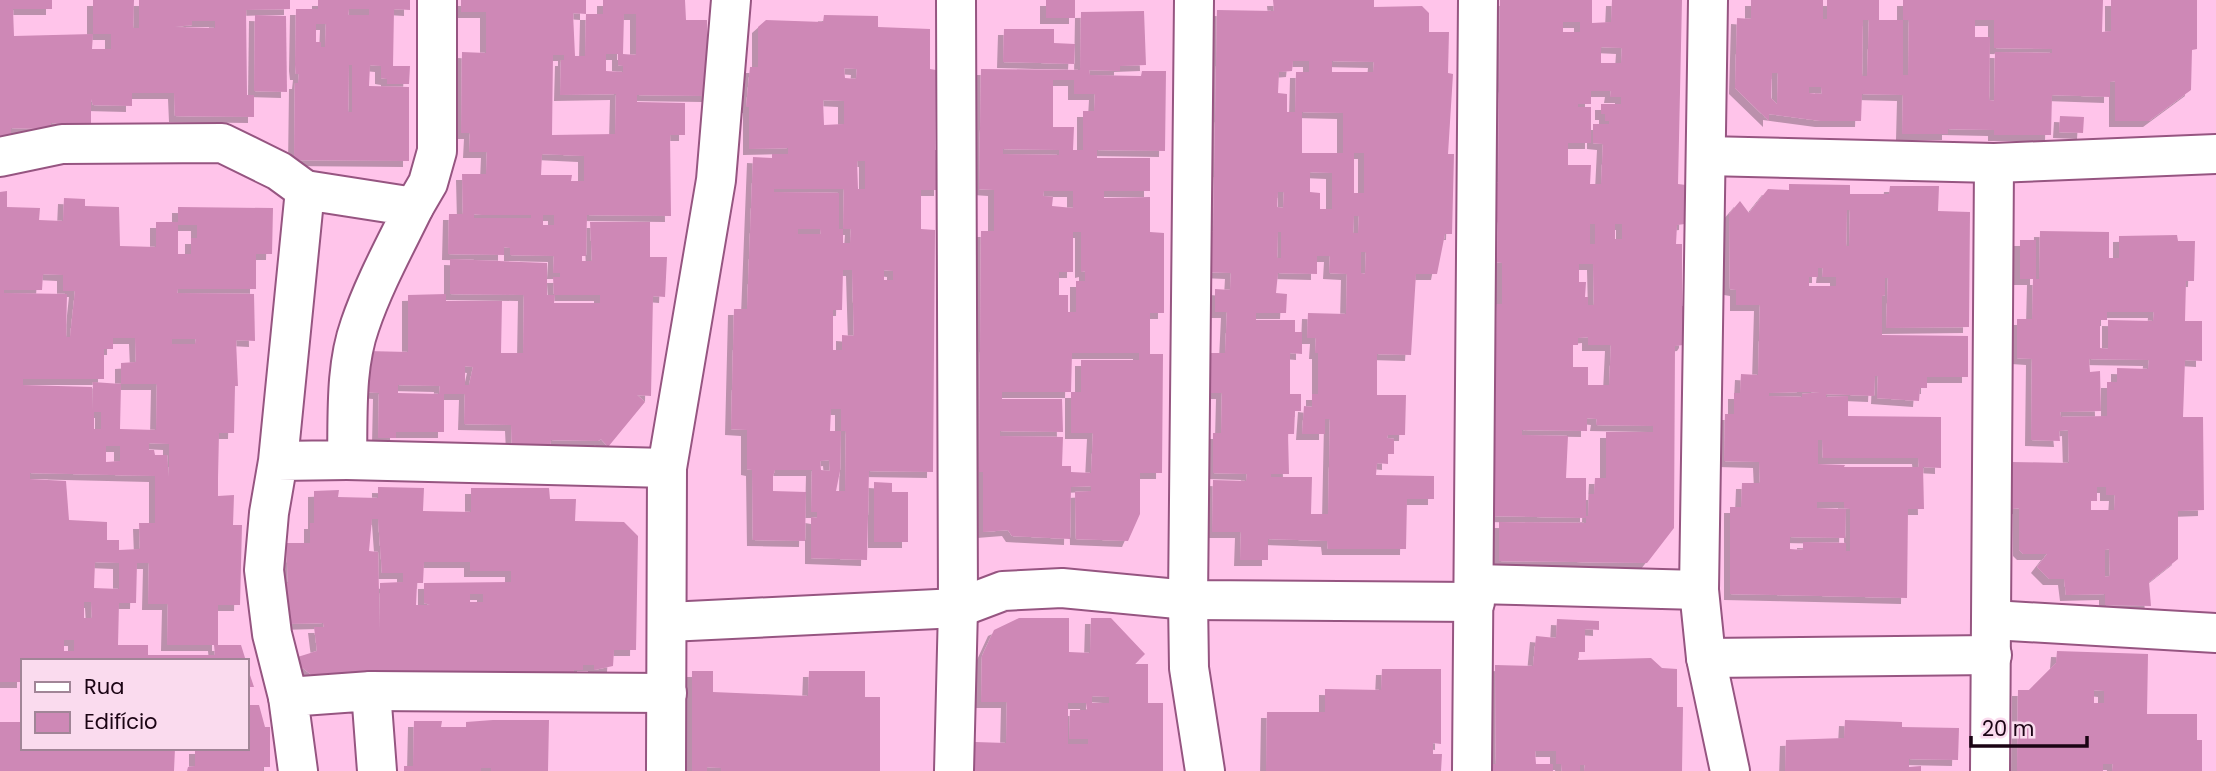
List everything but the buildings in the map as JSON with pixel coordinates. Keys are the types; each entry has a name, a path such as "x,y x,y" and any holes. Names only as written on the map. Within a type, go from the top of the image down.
{"street":[{"path":"347,460 348,394 359,327 384,267 428,183 437,151 437,0"},
{"path":"666,771 667,468 716,180 731,0"},
{"path":"954,771 958,608 956,0"},
{"path":"1194,0 1188,600 1189,668 1205,771"},
{"path":"1472,771 1478,0"},
{"path":"1708,0 1699,590 1706,658 1730,771"},
{"path":"0,157 62,144 222,143 279,171 305,190 414,207"},
{"path":"1706,156 1994,163 2216,154"},
{"path":"1990,771 1994,163"},
{"path":"298,771 288,697 272,634 264,569 269,513 278,461 305,190"},
{"path":"278,461 347,460 667,468"},
{"path":"668,622 958,608 1003,591 1062,588 1188,600 1699,590"},
{"path":"1706,658 1992,638 2216,633"},
{"path":"288,697 371,691 667,693"},
{"path":"371,691 377,771"}]}
